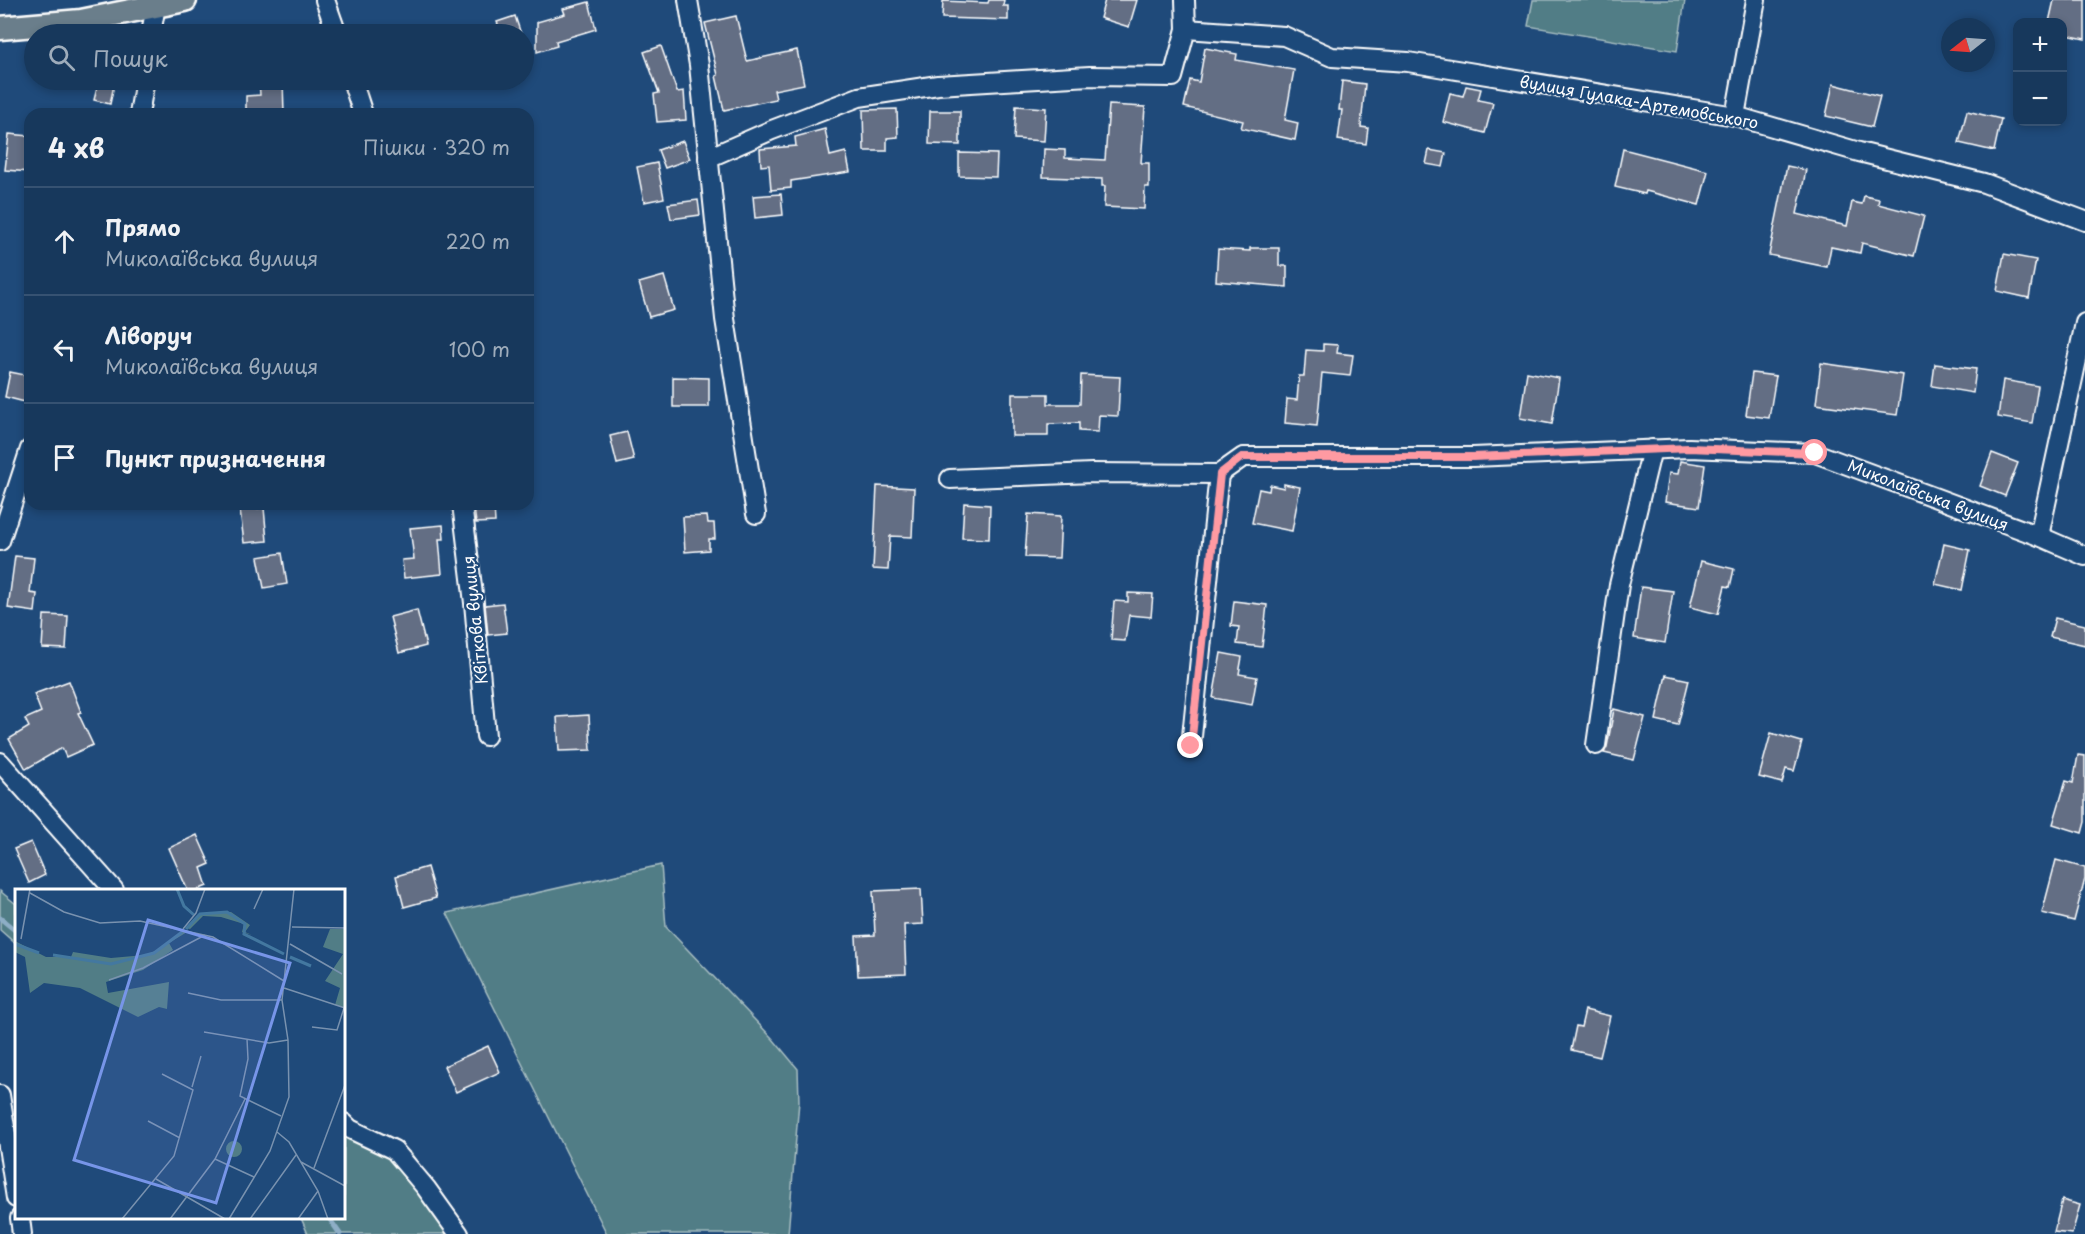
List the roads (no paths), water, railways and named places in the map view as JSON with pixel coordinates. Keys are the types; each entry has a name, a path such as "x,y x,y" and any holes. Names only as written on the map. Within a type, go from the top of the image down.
{"main road":[{"path":"46,24 81,21 185,0"},
{"path":"0,28 24,26"}],"street":[{"path":"325,0 333,24"},
{"path":"688,0 699,65 725,319 756,514"},
{"path":"708,158 772,130 859,97 938,85 1090,76 1173,77 1186,29 1185,0"},
{"path":"1735,116 1756,0"},
{"path":"153,24 156,5"},
{"name":"вулиця Гулака-Артемовського","path":"1186,29 1284,36 1332,57 1419,63 1735,116 1859,152 1984,183 2085,221"},
{"path":"140,108 143,90"},
{"path":"355,90 361,108"},
{"path":"2039,536 2085,323"},
{"name":"Миколаївська вулиця","path":"1220,474 1242,457 1473,457 1689,448 1815,453 2039,536 2085,556"},
{"path":"1596,745 1619,585 1652,449"},
{"path":"0,541 24,467"},
{"path":"950,479 1092,473 1220,474 1191,746"},
{"name":"Квіткова вулиця","path":"463,510 486,736"},
{"path":"0,762 112,889"},
{"path":"0,1095 15,1192"},
{"path":"345,1124 350,1129 394,1150 426,1188 459,1234"},
{"path":"20,1219 22,1234"}],"waterway":[{"path":"0,918 15,930"},
{"path":"330,1219 340,1234"}]}
